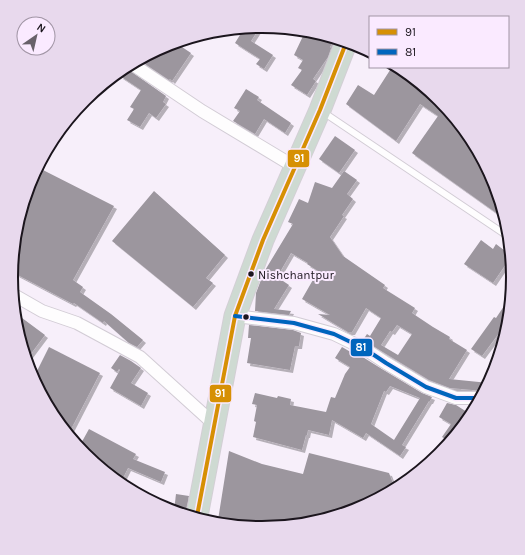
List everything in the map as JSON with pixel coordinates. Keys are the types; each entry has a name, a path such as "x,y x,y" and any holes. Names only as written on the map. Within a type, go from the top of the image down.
{"highway":[{"path":"198,514 235,316 263,240 320,110 344,47"}],"street":[{"path":"137,68 202,110 295,167"},
{"path":"19,298 42,311 77,323 140,357 214,424"},
{"path":"235,316 294,323 334,334 365,349 426,388 456,398 475,398"}],"lane":[{"path":"320,110 503,234"}],"building":[{"path":"256,33 251,41 273,55 264,69 256,64 260,59 235,43 240,34"},
{"path":"303,37 332,43 328,57 313,79 316,81 307,95 291,85 302,70 298,68 303,60 294,55"},
{"path":"182,47 191,53 172,81 170,79 169,80 144,64"},
{"path":"390,69 424,94 446,116 466,142 482,169 499,215 412,153 438,116 420,104 396,141 346,104 358,85 374,95"},
{"path":"131,71 166,96 163,102 166,104 156,118 149,113 140,127 127,120 134,109 130,107 141,90 122,78"},
{"path":"246,89 259,97 257,100 291,123 285,133 264,119 255,134 233,121 240,111 234,108"},
{"path":"335,136 355,150 339,173 319,159"},
{"path":"43,170 114,206 73,280 83,287 80,292 111,314 143,340 137,347 129,343 104,321 103,323 74,303 73,304 18,275 20,246 26,214"},
{"path":"344,171 357,180 347,194 353,199 330,237 343,256 385,285 383,288 415,308 412,313 450,337 449,339 467,350 449,379 483,382 479,391 450,388 429,380 363,340 367,334 370,336 381,318 366,308 352,332 348,332 318,314 330,315 302,299 318,271 291,253 277,277 289,285 274,309 291,311 289,315 255,311 256,293 264,272 293,224 288,222 299,199 308,203 315,182 332,188","holes":["397,325 412,334 398,355 381,345 390,331 392,332"]},
{"path":"154,191 225,255 206,278 213,283 193,307 112,241"},
{"path":"481,240 493,249 496,244 505,251 506,264 493,283 464,264"},
{"path":"505,304 501,330 482,356 471,349 494,317 496,318"},
{"path":"22,318 45,335 30,354 26,341"},
{"path":"249,325 293,330 301,333 299,346 295,346 290,370 247,363 251,338 248,338"},
{"path":"49,347 100,373 71,429 51,400 37,371"},
{"path":"342,347 354,354 355,352 422,393 432,397 402,445 406,447 400,456 366,433 363,438 332,420 329,435 308,430 302,450 253,437 257,405 252,404 255,393 277,398 278,396 291,399 290,405 326,412 331,397 335,398 345,374 350,367 335,358","holes":["390,386 420,398 394,440 371,424 384,391 386,392"]},
{"path":"120,355 141,368 131,383 148,393 141,406 110,388 120,370 119,369 117,372 111,368"},
{"path":"447,403 456,405 467,412 446,439 442,437 451,424 439,417"},
{"path":"89,429 136,454 133,459 165,472 161,482 128,468 123,478 101,461 82,442"},
{"path":"229,451 262,464 303,474 309,453 389,473 393,484 371,497 326,514 294,520 262,522 218,518"},
{"path":"176,494 189,496 186,510 175,505"}],"transit line":[{"name":"91","path":"197,513 235,316 263,240 320,110 344,47"},
{"name":"81","path":"235,316 294,323 334,334 365,349 426,387 456,398 475,398"}],"place":[{"name":"Nishchantpur","path":"251,274"}]}
